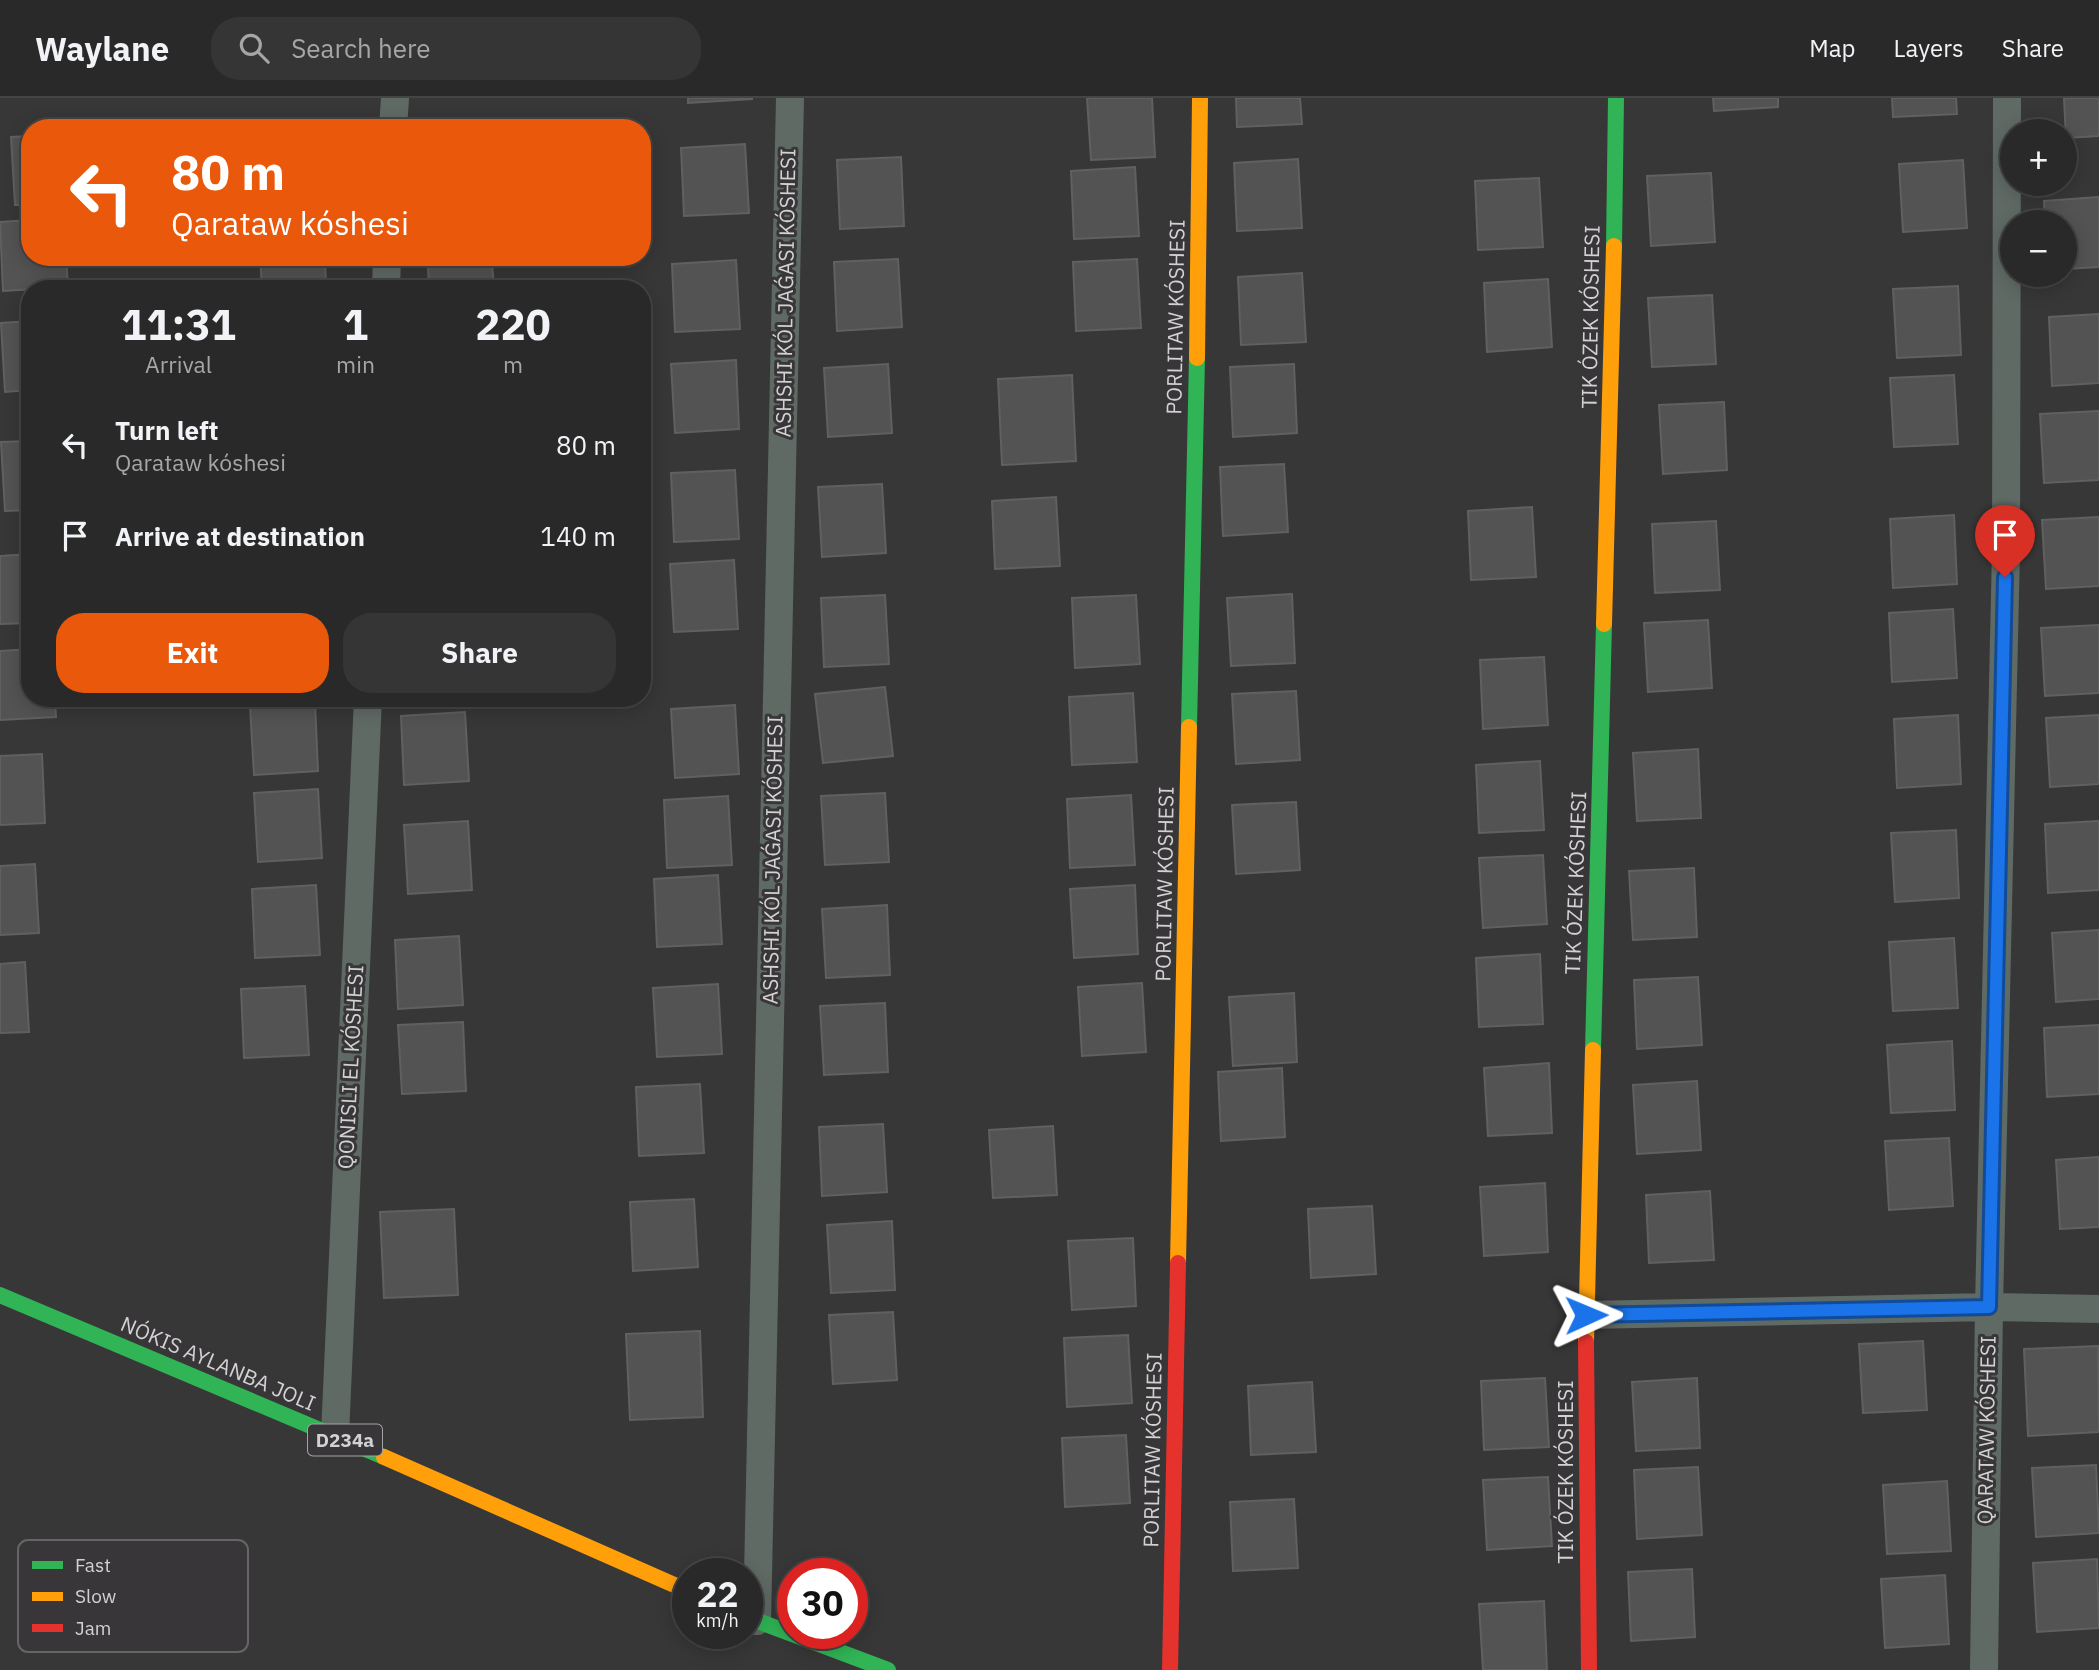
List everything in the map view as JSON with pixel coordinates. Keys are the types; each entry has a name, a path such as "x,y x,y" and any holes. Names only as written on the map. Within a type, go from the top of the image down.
{"street":[{"path":"393,119 394,98"},
{"path":"754,1558 790,98"},
{"path":"1170,1670 1200,98"},
{"name":"TIK ÓZEK KÓSHESI","path":"1588,1670 1586,1315 1616,98"},
{"name":"QARATAW KÓSHESI","path":"1984,1670 1989,1307 2006,550 2007,98"},
{"path":"335,1435 368,707"},
{"name":"D234a","path":"0,1295 335,1435 672,1584"},
{"path":"1586,1315 1989,1307 2099,1309"},
{"path":"763,1623 888,1670"}],"building":[{"path":"688,98 752,98 752,99 688,103"},
{"path":"1087,98 1152,98 1155,157 1091,160"},
{"path":"1236,98 1300,98 1302,124 1237,127"},
{"path":"1713,98 1778,98 1778,107 1714,111"},
{"path":"1892,98 1956,98 1957,114 1893,117"},
{"path":"2064,98 2099,98 2099,136 2077,137 2077,119 2065,119"},
{"path":"21,136 21,205 15,205 11,137"},
{"path":"745,144 749,213 684,216 681,148"},
{"path":"901,157 904,226 840,229 837,160"},
{"path":"1298,159 1302,228 1237,231 1234,163"},
{"path":"1963,160 1967,228 1903,232 1899,164"},
{"path":"1135,167 1139,236 1074,239 1071,171"},
{"path":"1711,173 1715,242 1651,246 1647,176"},
{"path":"1539,178 1543,247 1478,250 1475,181"},
{"path":"2099,197 2099,267 2077,268 2077,210 2044,210 2044,201"},
{"path":"21,221 21,266 67,266 68,280 21,280 21,290 3,291 0,222"},
{"path":"898,259 902,327 837,331 834,262"},
{"path":"1137,259 1141,328 1076,331 1073,262"},
{"path":"736,260 740,329 675,332 672,264"},
{"path":"261,266 325,266 326,280 261,280"},
{"path":"428,266 492,266 493,280 429,280"},
{"path":"1302,273 1306,342 1241,345 1238,277"},
{"path":"1548,279 1552,347 1487,352 1484,283"},
{"path":"1958,286 1961,355 1897,358 1893,289"},
{"path":"1712,295 1716,364 1652,367 1648,298"},
{"path":"2099,314 2099,383 2052,386 2049,317"},
{"path":"21,322 21,391 5,392 1,323"},
{"path":"736,360 739,429 675,433 671,364"},
{"path":"888,364 892,433 828,437 824,368"},
{"path":"1294,364 1297,433 1233,437 1230,367"},
{"path":"1072,375 1076,461 1002,465 998,379"},
{"path":"1954,375 1958,444 1894,447 1890,378"},
{"path":"1724,402 1727,470 1663,474 1659,405"},
{"path":"2099,411 2099,480 2044,483 2040,414"},
{"path":"21,441 21,510 5,511 1,442"},
{"path":"1284,464 1288,532 1223,536 1220,467"},
{"path":"735,470 739,539 674,542 671,473"},
{"path":"882,484 886,553 822,557 818,487"},
{"path":"1056,497 1060,566 995,569 992,501"},
{"path":"1532,507 1536,577 1471,580 1468,511"},
{"path":"1954,515 1957,584 1893,588 1890,519"},
{"path":"2099,517 2099,586 2046,589 2042,520"},
{"path":"1716,521 1720,590 1655,593 1652,524"},
{"path":"21,555 21,623 0,624 0,556"},
{"path":"734,560 738,629 674,632 670,564"},
{"path":"1292,594 1295,663 1231,666 1227,598"},
{"path":"885,595 889,664 824,667 821,598"},
{"path":"1136,595 1140,664 1075,668 1072,598"},
{"path":"1953,609 1957,678 1892,682 1889,613"},
{"path":"1708,620 1712,688 1648,692 1644,623"},
{"path":"2099,625 2099,693 2045,696 2041,628"},
{"path":"21,650 21,707 55,707 56,717 0,720 0,651"},
{"path":"1544,657 1548,725 1483,729 1480,660"},
{"path":"885,687 893,756 823,763 815,694"},
{"path":"1296,691 1300,760 1236,764 1232,694"},
{"path":"1133,693 1137,762 1072,765 1069,697"},
{"path":"735,705 739,774 675,778 671,709"},
{"path":"250,707 315,707 318,771 254,775"},
{"path":"465,712 469,781 404,785 401,716"},
{"path":"1958,715 1961,784 1897,788 1894,719"},
{"path":"2099,715 2099,784 2050,787 2046,718"},
{"path":"1698,749 1701,818 1637,821 1633,753"},
{"path":"42,754 45,823 0,825 0,756"},
{"path":"1540,761 1544,830 1479,833 1476,765"},
{"path":"318,789 322,858 258,862 254,793"},
{"path":"885,793 889,862 825,865 821,796"},
{"path":"1131,795 1135,865 1070,868 1067,799"},
{"path":"728,796 732,865 667,868 664,800"},
{"path":"1296,802 1300,870 1236,874 1232,805"},
{"path":"468,821 472,890 408,894 404,825"},
{"path":"2099,821 2099,890 2048,893 2045,824"},
{"path":"1956,830 1959,898 1895,902 1891,833"},
{"path":"1543,855 1547,924 1483,928 1479,858"},
{"path":"35,864 39,933 0,935 0,866"},
{"path":"1694,868 1697,937 1633,940 1629,871"},
{"path":"718,875 722,944 657,947 654,879"},
{"path":"316,885 320,955 255,958 252,889"},
{"path":"1135,885 1138,954 1074,958 1070,889"},
{"path":"887,905 890,975 826,978 822,909"},
{"path":"2099,930 2099,999 2056,1002 2052,933"},
{"path":"459,936 463,1005 398,1009 395,940"},
{"path":"1954,938 1958,1008 1893,1011 1889,942"},
{"path":"1540,954 1543,1024 1479,1027 1476,958"},
{"path":"25,962 29,1032 0,1033 0,964"},
{"path":"1698,977 1702,1045 1637,1049 1634,980"},
{"path":"1142,983 1146,1052 1082,1056 1078,987"},
{"path":"718,984 722,1054 657,1057 653,988"},
{"path":"305,986 309,1055 244,1058 241,989"},
{"path":"1294,993 1297,1062 1233,1066 1229,997"},
{"path":"885,1003 888,1072 824,1075 820,1006"},
{"path":"463,1022 466,1091 402,1094 398,1025"},
{"path":"2099,1025 2099,1094 2047,1097 2044,1028"},
{"path":"1952,1041 1955,1110 1891,1113 1887,1045"},
{"path":"1549,1063 1552,1133 1488,1136 1484,1068"},
{"path":"1282,1068 1285,1137 1221,1141 1218,1072"},
{"path":"1697,1081 1701,1150 1637,1154 1633,1085"},
{"path":"700,1084 704,1153 639,1156 636,1087"},
{"path":"883,1124 887,1192 822,1196 819,1127"},
{"path":"1053,1126 1057,1195 993,1198 989,1130"},
{"path":"1949,1138 1953,1206 1889,1210 1885,1141"},
{"path":"2099,1157 2099,1227 2060,1229 2056,1160"},
{"path":"1545,1183 1548,1252 1484,1256 1480,1187"},
{"path":"1710,1191 1714,1260 1649,1263 1646,1195"},
{"path":"694,1199 698,1267 633,1271 630,1202"},
{"path":"1372,1206 1376,1274 1311,1278 1308,1209"},
{"path":"454,1209 458,1295 384,1298 380,1212"},
{"path":"892,1221 895,1290 831,1293 827,1225"},
{"path":"1133,1238 1136,1306 1072,1310 1068,1241"},
{"path":"893,1312 897,1380 833,1384 829,1315"},
{"path":"700,1331 703,1417 630,1420 626,1334"},
{"path":"1128,1335 1132,1403 1067,1407 1064,1338"},
{"path":"1923,1341 1927,1410 1863,1413 1859,1344"},
{"path":"2098,1346 2099,1432 2028,1436 2024,1349"},
{"path":"1545,1378 1549,1447 1484,1450 1481,1381"},
{"path":"1697,1378 1700,1448 1636,1451 1632,1382"},
{"path":"1312,1382 1316,1452 1251,1455 1248,1386"},
{"path":"1126,1435 1130,1503 1065,1507 1062,1438"},
{"path":"2096,1465 2099,1533 2036,1537 2032,1468"},
{"path":"1698,1467 1702,1535 1637,1539 1634,1470"},
{"path":"1548,1477 1552,1546 1487,1550 1483,1480"},
{"path":"1947,1481 1951,1551 1887,1554 1883,1485"},
{"path":"1294,1499 1298,1568 1233,1571 1230,1502"},
{"path":"2097,1559 2099,1628 2037,1632 2033,1563"},
{"path":"1692,1569 1695,1637 1631,1641 1628,1572"},
{"path":"1945,1575 1949,1644 1885,1648 1881,1579"},
{"path":"1544,1601 1547,1670 1483,1670 1479,1604"}],"traffic: fast":[{"path":"1614,246 1616,98"},
{"path":"1189,727 1197,358"},
{"path":"1593,1050 1604,624"},
{"path":"0,1295 384,1457"},
{"path":"763,1623 888,1670"}],"traffic: slow":[{"path":"1197,358 1200,98"},
{"path":"1604,624 1614,246"},
{"path":"1178,1263 1189,727"},
{"path":"1586,1342 1593,1050"},
{"path":"384,1457 672,1584"}],"traffic: jam":[{"path":"1170,1670 1178,1263"},
{"path":"1586,1342 1589,1670"}],"route":[{"path":"1586,1315 1989,1307 2005,577"}]}
